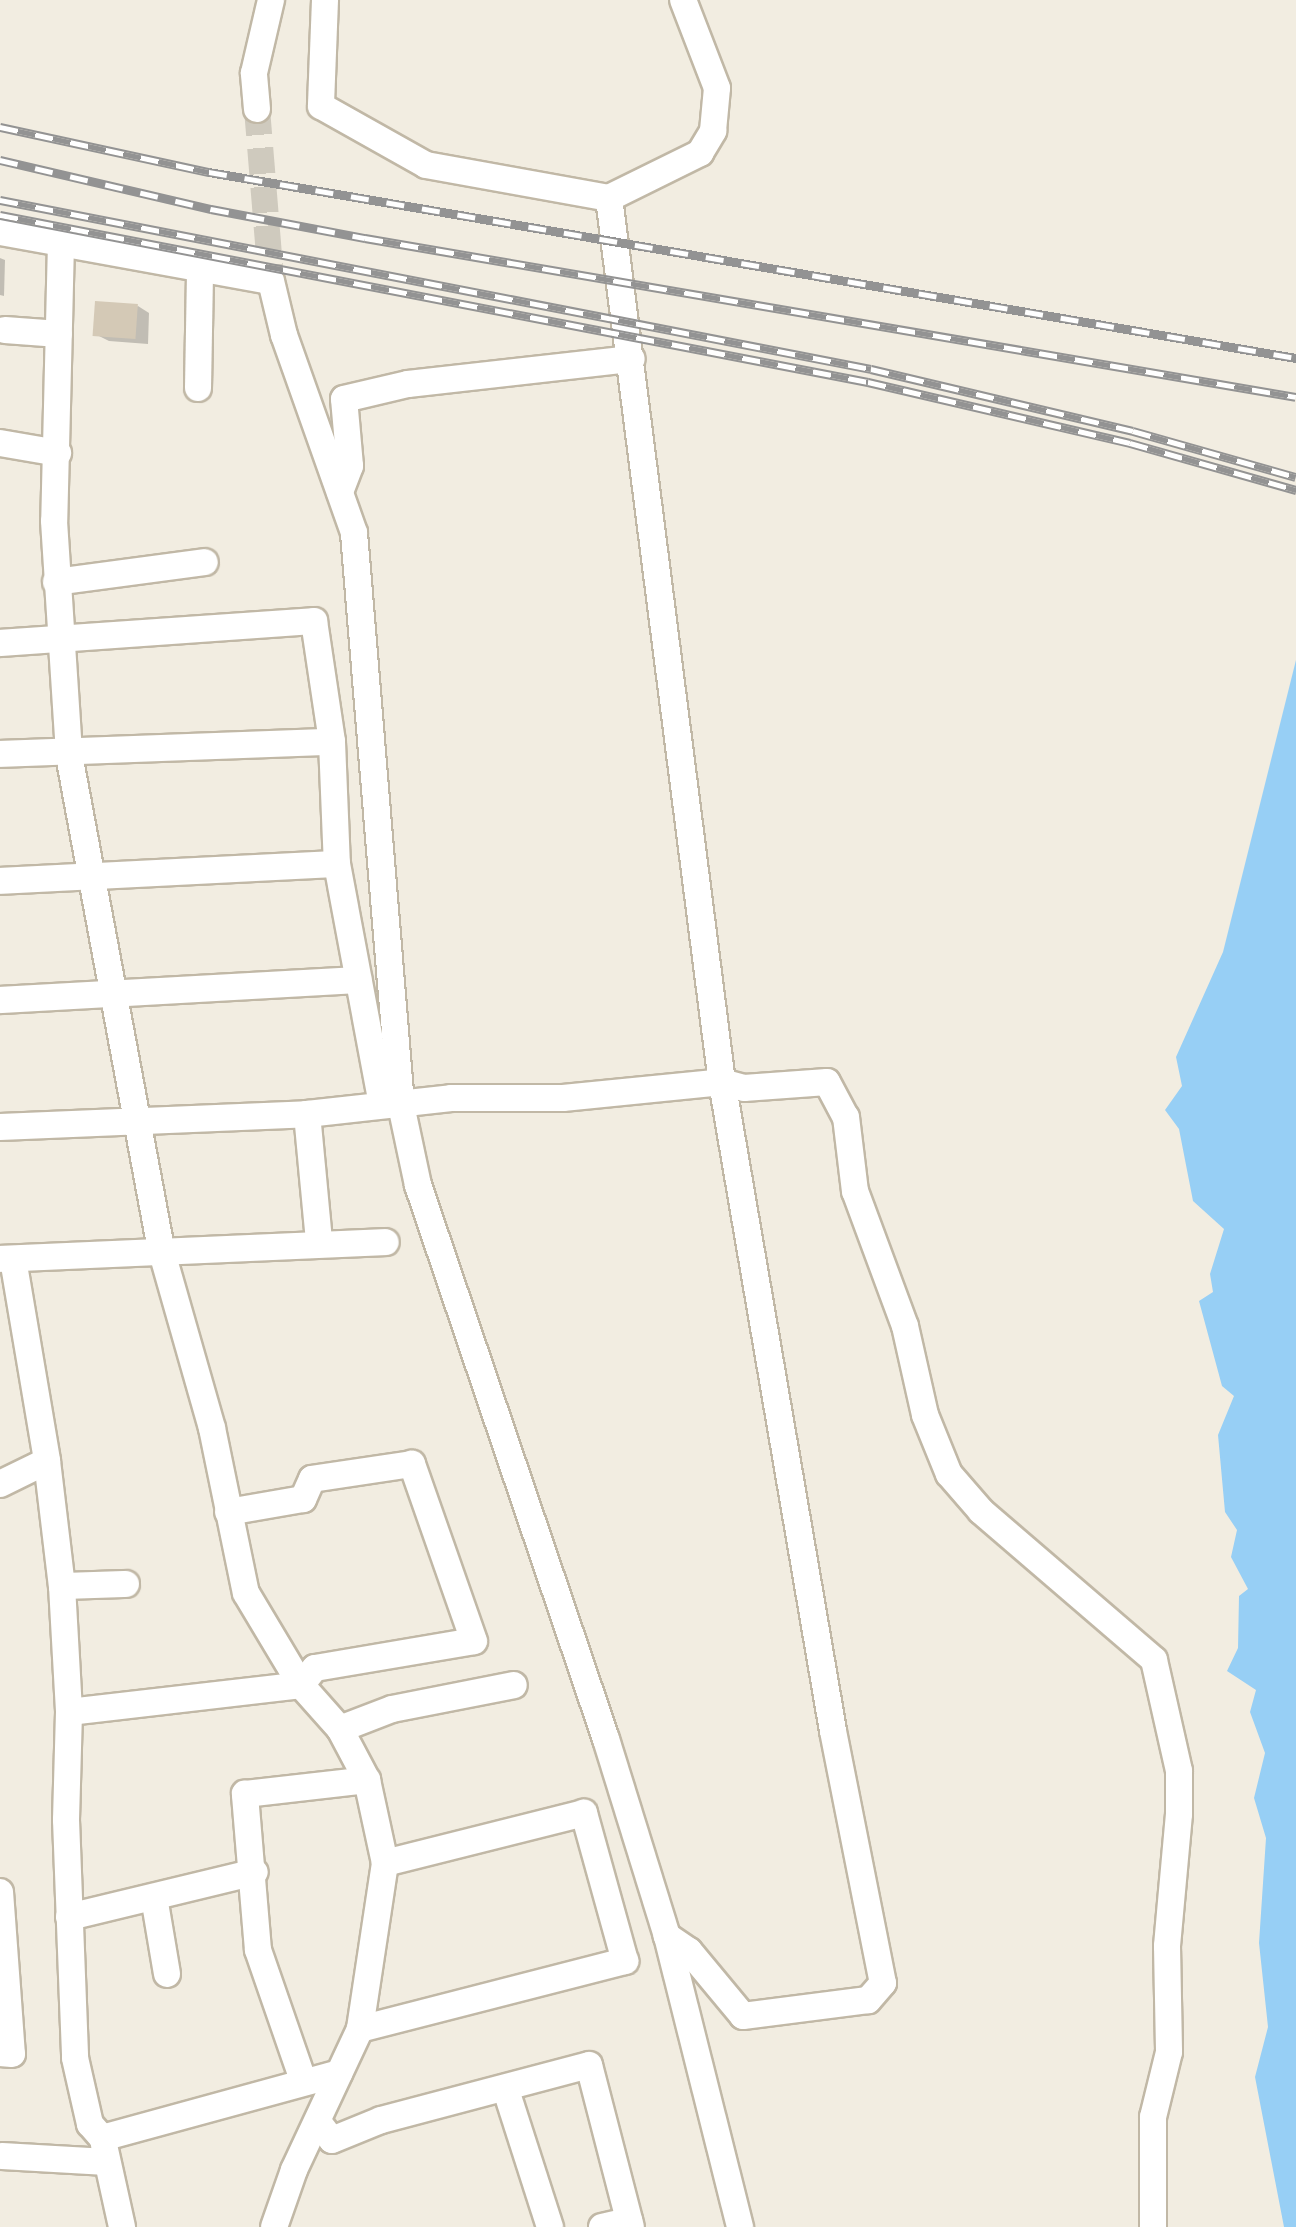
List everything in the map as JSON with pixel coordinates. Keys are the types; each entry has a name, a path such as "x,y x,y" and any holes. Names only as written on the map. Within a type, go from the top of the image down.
{"street":[{"path":"257,109 254,73 271,0"},
{"path":"325,0 321,106 426,165 609,198 700,153 713,131 717,88 683,0"},
{"path":"609,198 632,359 662,634 722,1082 833,1731 883,1983 868,2000 743,2016 689,1951 667,1936"},
{"path":"0,232 271,281 284,335 354,533 392,1105"},
{"path":"61,243 56,582 58,641 69,755 140,1121 161,1249 212,1428 246,1593 301,1685 340,1729 367,1780 385,1863 360,2029 319,2123 294,2170 274,2227"},
{"path":"198,388 200,270"},
{"path":"5,330 59,334"},
{"path":"340,492 350,466 344,399 408,384 632,359"},
{"path":"0,443 58,453"},
{"path":"56,582 205,562"},
{"path":"0,643 314,621 332,742 337,864 358,980 441,1265 525,1491 667,1936 740,2227"},
{"path":"0,754 69,755 332,742"},
{"path":"0,881 337,864"},
{"path":"0,1000 358,980"},
{"path":"0,1127 307,1114 451,1098 563,1098 722,1082 744,1088 827,1082 846,1117 855,1191 905,1326 925,1415 949,1474 981,1511 1154,1660 1179,1771 1179,1814 1167,1946 1169,2052 1153,2117 1153,2227"},
{"path":"307,1114 319,1241"},
{"path":"122,2227 105,2150 90,2124 75,2058 69,1917 69,1712 62,1586 47,1461 6,1259 319,1241 386,1242"},
{"path":"0,1484 47,1461"},
{"path":"69,1712 301,1685 315,1668 474,1641 412,1464 312,1479 303,1499 228,1512"},
{"path":"62,1586 126,1584"},
{"path":"340,1729 392,1709 514,1685"},
{"path":"303,2080 258,1950 255,1872 245,1794 367,1780"},
{"path":"360,2029 625,1961 584,1813 385,1863"},
{"path":"69,1917 255,1872"},
{"path":"0,1895 12,2054 0,2053"},
{"path":"154,1897 167,1974"},
{"path":"319,2123 332,2140 381,2120 506,2090 589,2065 630,2224 602,2227"},
{"path":"2,2156 105,2150 303,2080 339,2073"},
{"path":"506,2090 550,2227"}],"water":[{"path":"1296,660 1296,2227 1284,2227 1255,2077 1268,2027 1259,1943 1266,1838 1254,1798 1265,1753 1250,1712 1256,1690 1227,1671 1238,1648 1239,1596 1248,1589 1231,1557 1237,1530 1225,1512 1218,1435 1234,1396 1222,1386 1199,1301 1213,1292 1210,1274 1224,1229 1193,1201 1179,1129 1165,1110 1182,1086 1176,1057 1223,952"}],"building":[{"path":"95,301 138,304 135,339 93,336"}],"tunnel":[{"path":"257,109 271,281"}],"railway":[{"path":"0,127 209,172 1296,358"},
{"path":"0,160 211,209 365,238 1296,397"},
{"path":"0,200 871,369 1133,431 1296,477"},
{"path":"0,215 868,382 1130,443 1296,490"}]}
